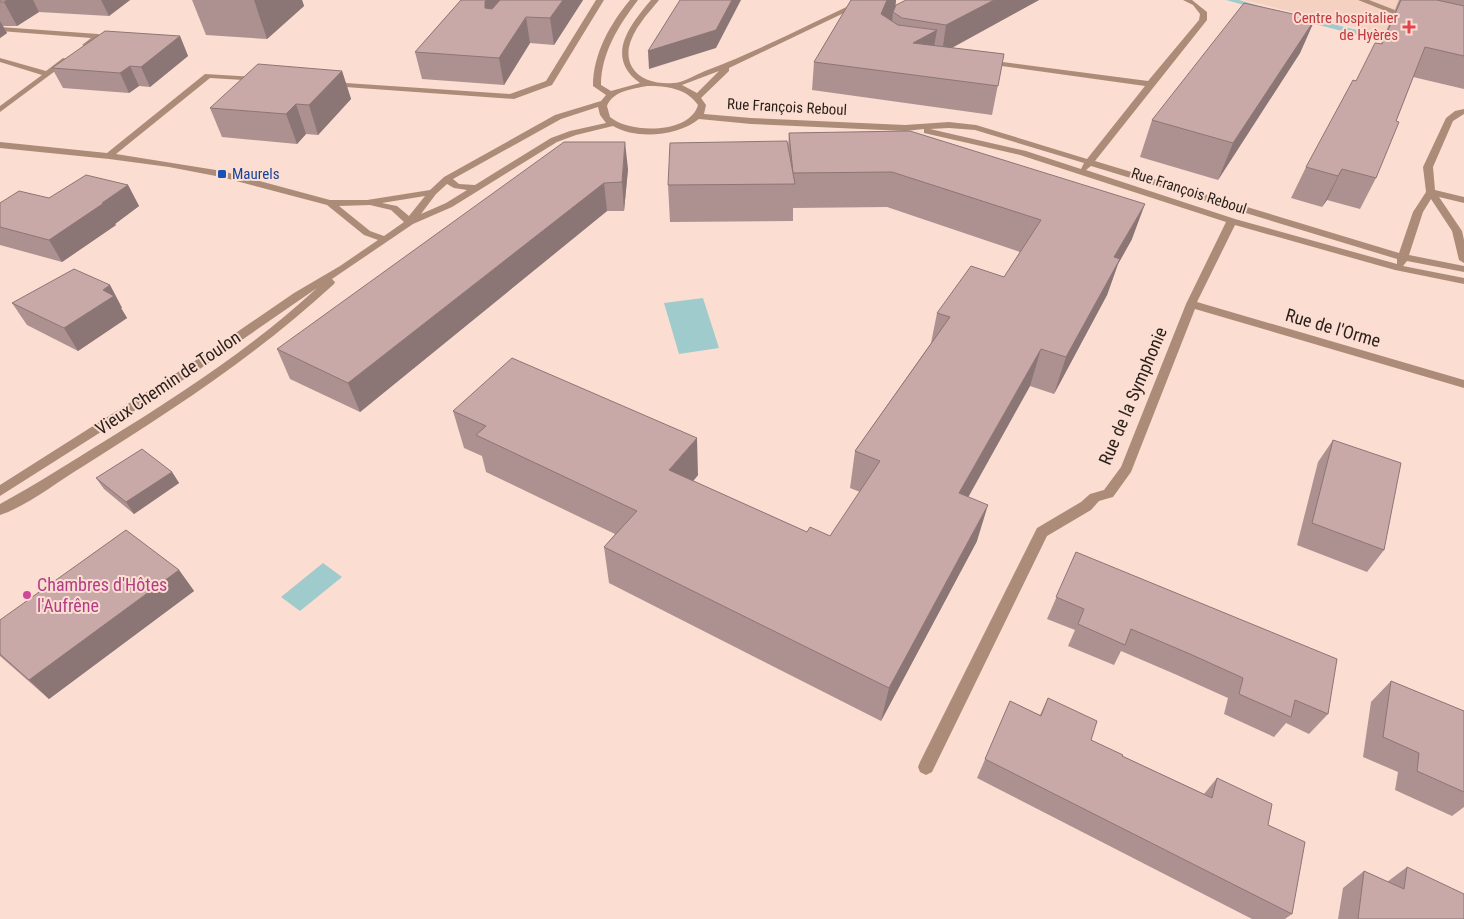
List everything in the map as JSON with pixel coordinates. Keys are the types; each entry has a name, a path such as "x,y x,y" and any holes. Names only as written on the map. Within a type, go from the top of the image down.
{"street":[{"path":"325,84 512,97 549,83 600,0"},
{"path":"611,95 597,86 596,74 611,34 623,12 634,0"},
{"path":"647,84 629,69 625,54 632,32 655,0"},
{"path":"673,86 729,65 866,0"},
{"path":"1082,172 1150,84 1203,20 1204,14 1200,9 1187,0"},
{"path":"1362,0 1415,20"},
{"path":"0,29 98,36 0,110"},
{"path":"0,60 48,74"},
{"path":"977,61 1150,84"},
{"path":"698,97 729,65"},
{"path":"109,156 208,76 267,80"},
{"path":"647,84 673,86 689,91 698,97 701,103 698,116 685,125 665,131 636,131 612,124 573,132 554,140 449,205 410,222 433,192 447,179 558,117 603,103 611,95 627,88 647,84"},
{"path":"603,103 602,110 605,117 612,124"},
{"path":"1464,112 1458,113 1449,120 1428,167 1431,192 1457,231 1464,260"},
{"name":"Rue François Reboul","path":"698,116 751,121 905,128 949,125 976,128 1402,257 1464,268"},
{"name":"Rue François Reboul","path":"905,128 960,137 1023,153 1232,221 1399,268 1462,281"},
{"path":"0,145 109,156 222,174 330,203 367,203 433,192"},
{"path":"447,179 457,186 475,188"},
{"path":"1431,192 1464,200"},
{"path":"1399,268 1418,212 1431,192"},
{"path":"330,203 367,233 384,239"},
{"path":"367,203 394,208 410,222"},
{"name":"Rue de la Symphonie","path":"926,767 1042,532 1086,506 1095,498 1108,494 1127,469 1191,304 1232,221"},
{"name":"Vieux Chemin de Toulon","path":"0,491 190,370 298,295 344,268 410,222"},
{"name":"Vieux Chemin de Toulon","path":"0,510 222,371 281,327 344,268"},
{"path":"1462,281 1464,268"},
{"name":"Rue de l'Orme","path":"1191,304 1464,384"}],"shaded area":[{"name":"Centre hospitalier de Hyères","path":"1244,0 1464,0 1464,54"}],"water":[{"path":"703,298 719,348 679,354 664,303"},
{"path":"323,563 342,577 300,611 281,597"}],"building":[{"path":"461,0 486,0 485,8 492,9 500,0 563,0 550,18 526,17 499,58 415,52"},
{"path":"680,0 732,0 716,30 648,51"},
{"path":"851,0 887,0 881,14 898,25 937,30 913,43 1004,54 998,86 814,62"},
{"path":"906,0 994,0 946,25 902,18 893,12 896,5"},
{"path":"1401,0 1437,0 1464,6 1464,56 1425,47 1396,121 1399,122 1376,178 1342,169 1338,176 1306,167 1353,80 1356,81 1375,43 1382,44"},
{"path":"1244,3 1315,19 1233,143 1152,120"},
{"path":"105,31 180,36 141,67 130,66 120,73 52,68"},
{"path":"258,64 342,71 309,105 296,104 286,114 210,108"},
{"path":"910,131 1145,204 1114,257 1120,259 1066,357 1041,349 959,493 988,505 889,688 604,547 637,511 476,435 486,426 453,411 512,358 697,438 669,470 807,532 810,527 830,536 880,461 855,451 950,317 937,313 971,266 1004,277 1041,220 892,172 793,173 789,133"},
{"path":"787,141 795,184 668,185 670,143"},
{"path":"564,142 625,142 622,182 604,183 348,383 277,349"},
{"path":"86,175 128,185 49,240 0,227 0,203 19,191 49,198"},
{"path":"74,269 110,285 103,290 114,296 64,328 12,303"},
{"path":"1333,440 1401,463 1384,550 1312,523"},
{"path":"142,449 172,472 126,502 96,478"},
{"path":"126,530 179,570 29,680 0,654 0,620"},
{"path":"1076,552 1337,659 1328,714 1295,700 1291,717 1239,694 1243,678 1190,654 1131,629 1125,645 1078,624 1084,609 1056,597"},
{"path":"1391,681 1464,711 1464,792 1417,771 1419,753 1383,737"},
{"path":"1048,698 1097,721 1091,740 1122,756 1212,798 1217,778 1272,804 1268,825 1305,842 1292,914 985,759 1010,701 1041,716"},
{"path":"1407,867 1464,894 1464,919 1358,919 1364,871 1404,889"}],"waterway":[{"path":"1230,0 1259,7"},
{"path":"1298,17 1400,43"}],"place":[{"name":"Centre hospitalier de Hyères","path":"1409,27"},
{"name":"Maurels","path":"222,174"},
{"name":"Chambres d'Hôtes l'Aufrêne","path":"27,595"}]}
